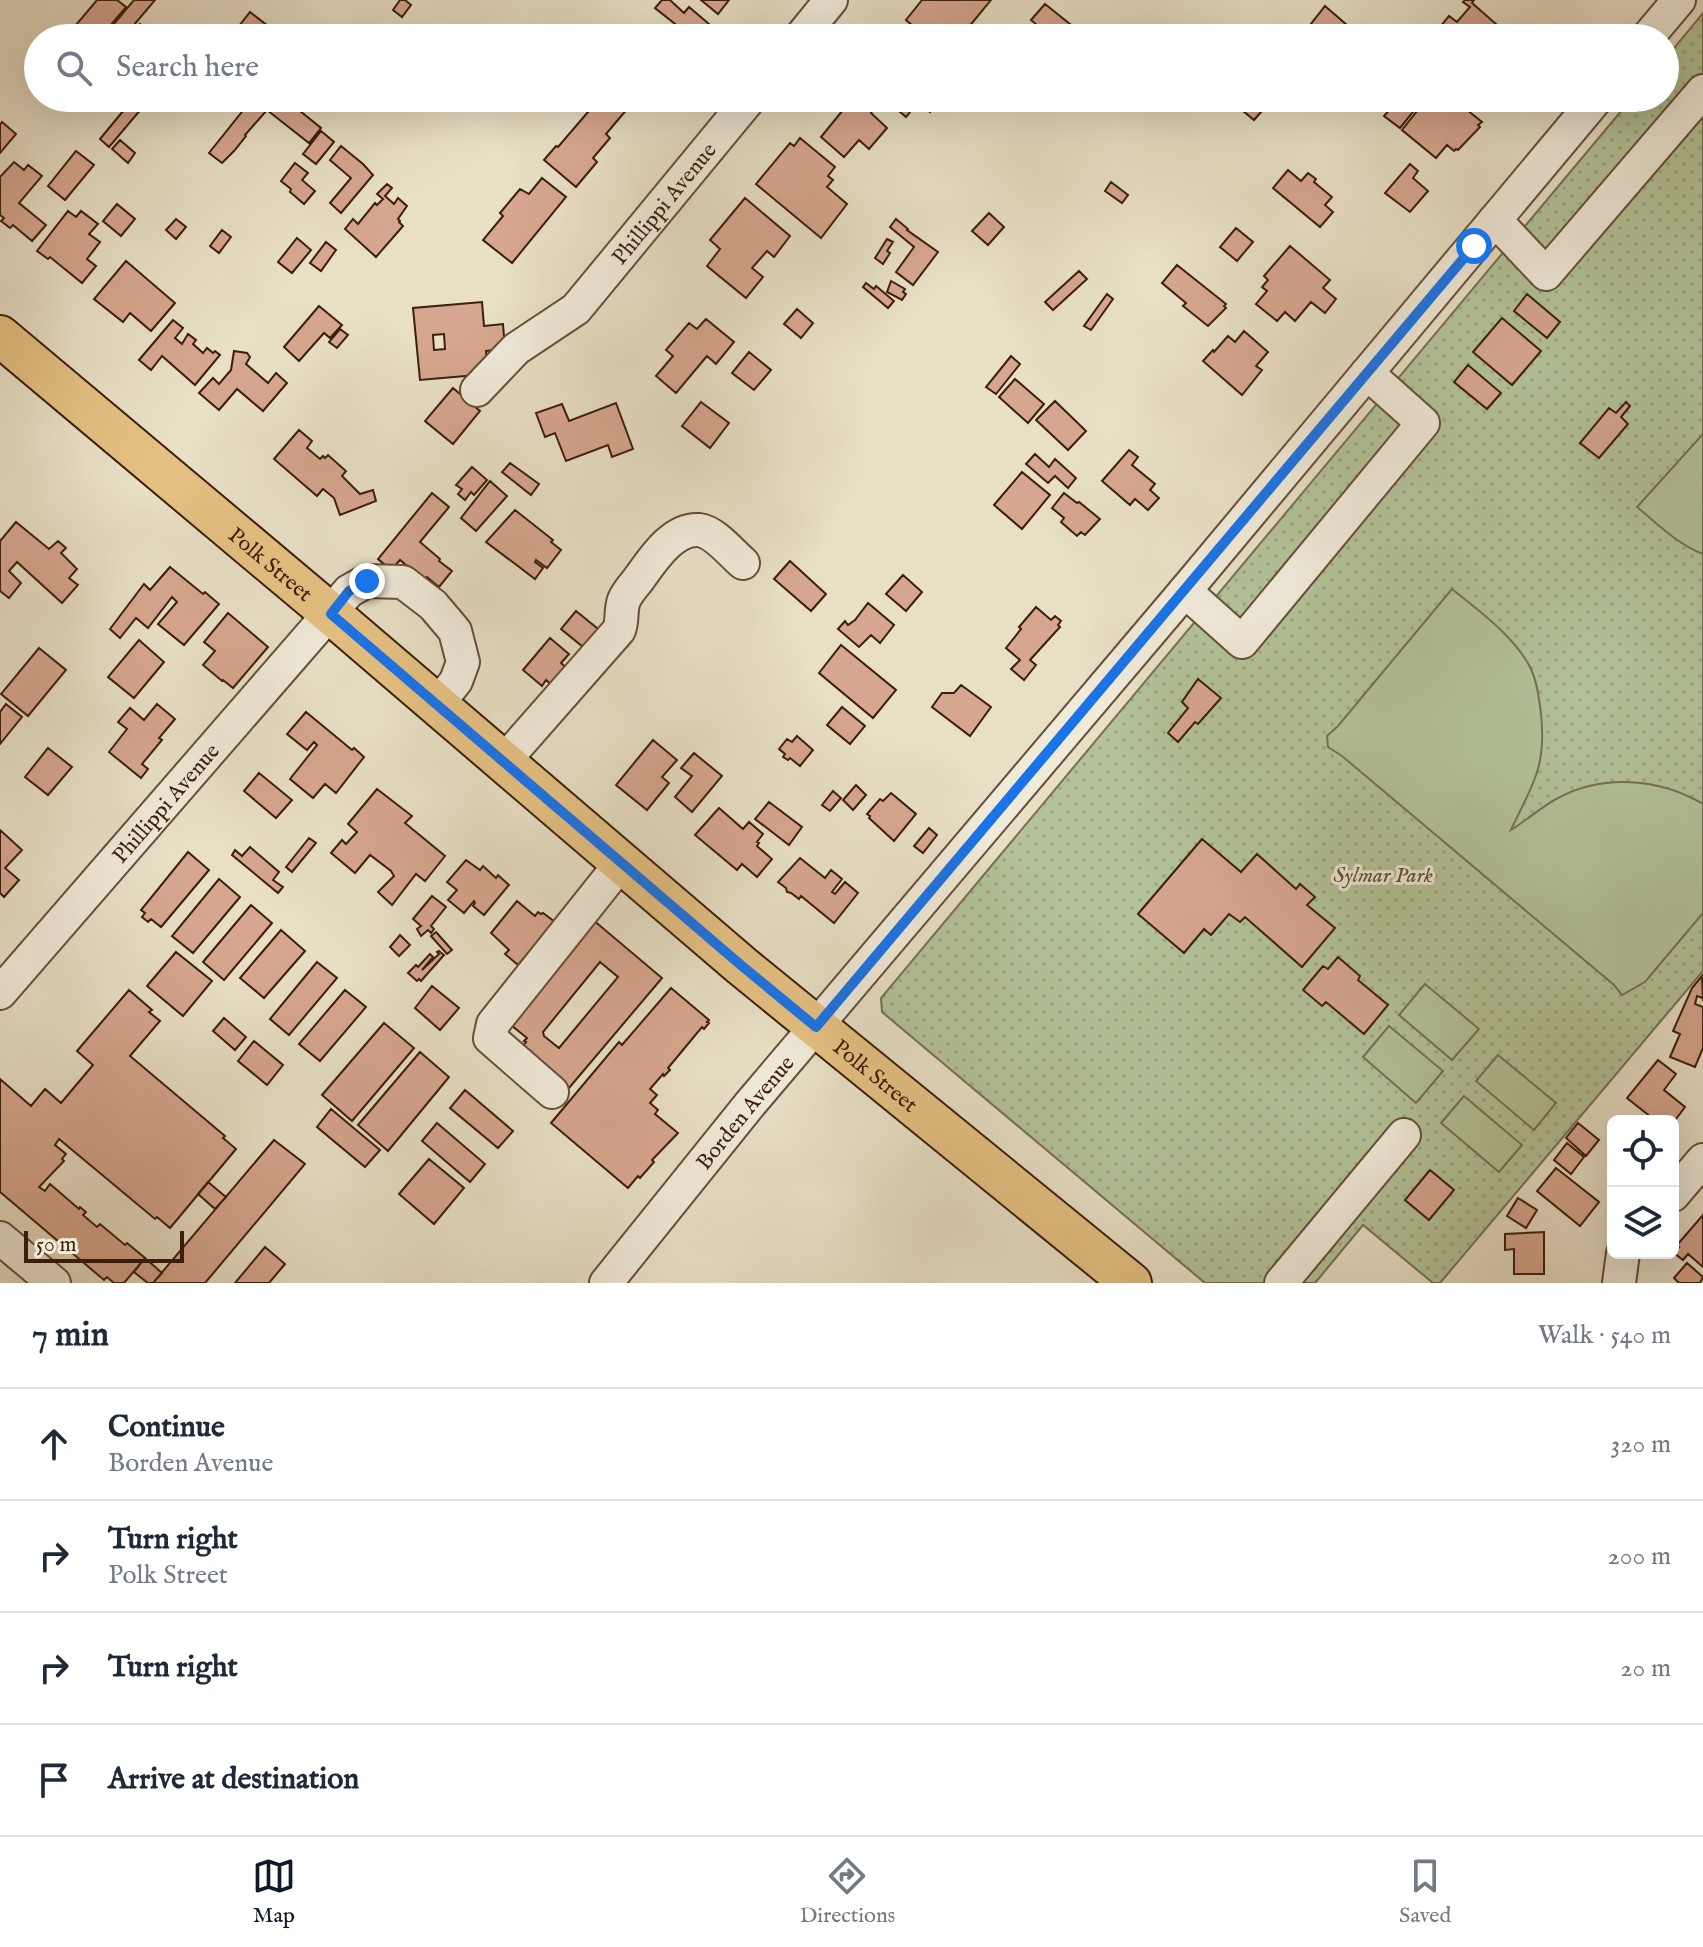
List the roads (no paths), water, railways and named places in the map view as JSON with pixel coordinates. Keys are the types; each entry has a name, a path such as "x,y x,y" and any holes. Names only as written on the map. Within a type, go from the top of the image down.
{"main road":[{"name":"Polk Street","path":"0,336 438,704 742,966 1131,1283"}],"street":[{"path":"811,24 831,0"},
{"path":"1659,24 1679,0"},
{"path":"1495,220 1546,274 1703,91"},
{"name":"Phillippi Avenue","path":"477,390 516,349 576,309 738,112"},
{"name":"Borden Avenue","path":"606,1283 750,1104 1585,112"},
{"path":"1185,591 1242,642 1423,423 1367,373"},
{"path":"504,761 619,630 627,594 669,543 686,532 700,530 711,534 743,563"},
{"name":"Phillippi Avenue","path":"0,993 349,591 367,581 403,582 433,605 455,631 463,662 456,681 438,704"},
{"path":"552,1092 490,1038 493,1024 622,862"},
{"path":"1281,1283 1404,1135"},
{"path":"1679,1188 1703,1160"},
{"path":"0,1238 54,1283"},
{"path":"1619,1283 1622,1259"}],"park label":[{"name":"Sylmar Park","path":"1383,874"}]}
